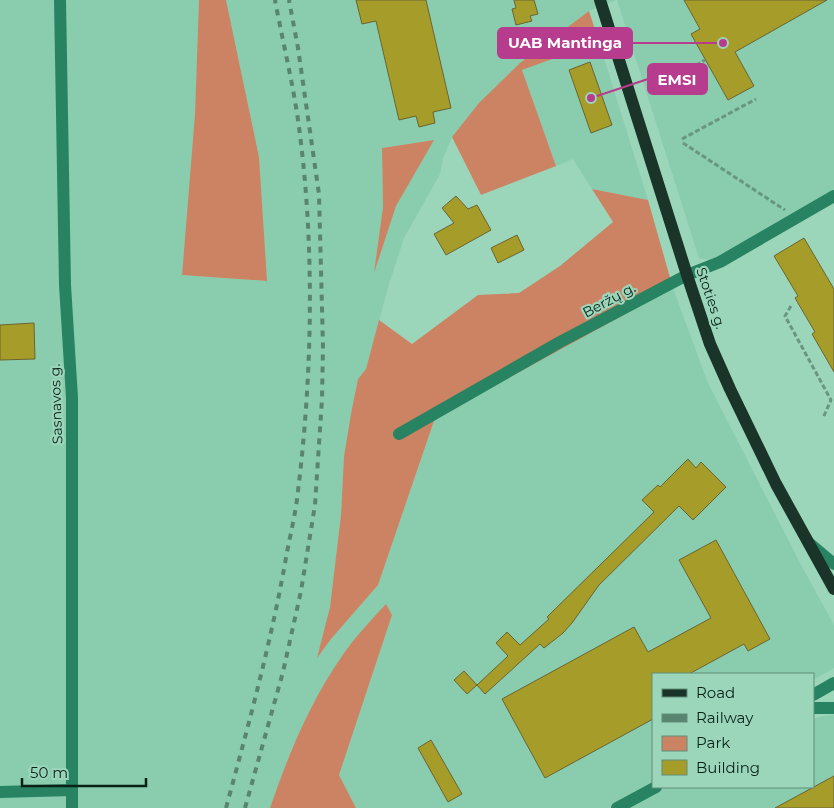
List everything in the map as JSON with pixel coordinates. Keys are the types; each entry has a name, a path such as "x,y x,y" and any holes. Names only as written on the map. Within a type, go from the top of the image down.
{"main road":[{"name":"Stoties g.","path":"600,0 710,344 772,476 834,589"}],"street":[{"name":"Sasnavos g.","path":"60,0 65,285 72,398 72,808"},
{"name":"Beržų g.","path":"399,434 560,342 687,275 720,262 834,196"},
{"path":"808,543 834,564"},
{"path":"814,694 834,683"},
{"path":"814,708 834,708"},
{"path":"617,808 654,788"},
{"path":"0,792 72,790"}],"path":[{"path":"664,85 705,60"},
{"path":"756,99 682,141 797,218"},
{"path":"791,306 785,316 831,400 823,418"}],"shaded area":[{"path":"0,0 199,0 195,114 182,275 266,281 259,157 226,0 616,0 589,11 521,62 479,104 452,137 443,158 440,174 404,238 389,284 366,369 358,379 344,456 341,515 330,607 318,656 378,585 435,418 673,288 707,381 800,563 834,625 834,668 814,679 814,673 652,673 652,788 814,788 814,719 834,715 834,808 356,808 339,775 392,615 386,604 367,624 342,656 313,704 291,750 270,808 0,808","holes":["433,140 396,206 375,268 383,207 382,148"]},
{"path":"617,0 834,0 834,196 720,262 699,258"},
{"path":"599,42 648,200 592,189 573,159 556,166 522,70"}],"green space":[{"path":"199,0 226,0 259,157 267,281 182,275 195,114"},
{"path":"589,11 599,42 522,70 556,166 481,195 452,137 479,103 521,62"},
{"path":"434,140 396,206 374,273 383,207 382,148"},
{"path":"592,189 648,200 673,288 435,418 378,585 317,658 330,607 341,515 344,456 351,414 358,379 366,369 379,320 412,344 478,295 519,293 560,266 613,222"},
{"path":"386,604 392,615 339,775 356,808 270,808 292,749 310,710 330,674 363,629"}],"building":[{"path":"356,0 426,0 451,108 433,112 435,123 419,127 416,116 399,120 376,21 362,24"},
{"path":"514,0 534,0 538,14 530,16 532,21 516,25 512,9 516,8"},
{"path":"684,0 827,0 735,52 754,86 728,100 691,34 700,29"},
{"path":"590,62 612,125 591,133 569,70"},
{"path":"456,196 468,209 477,205 491,230 446,255 434,234 454,223 442,208"},
{"path":"517,235 524,250 498,263 491,248"},
{"path":"804,238 834,289 834,372 812,334 815,332 795,298 798,296 774,256"},
{"path":"34,323 35,359 0,360 0,325"},
{"path":"688,459 696,468 701,462 726,487 693,520 679,506 599,585 563,633 544,648 540,644 485,694 477,685 508,656 496,643 507,632 520,645 549,619 547,617 654,512 642,500 658,485 660,487"},
{"path":"716,540 770,639 748,651 744,644 691,673 652,673 652,720 545,778 502,699 634,627 648,652 711,618 679,560"},
{"path":"464,671 477,685 467,694 454,680"},
{"path":"431,740 462,794 448,802 418,748"},
{"path":"834,776 834,808 775,808 814,788"}],"railway":[{"path":"226,808 259,681 295,514 307,398 310,302 307,206 297,113 275,0"},
{"path":"245,808 283,672 301,591 315,505 322,399 323,347 319,194 298,48 289,0"}],"place":[{"name":"UAB Mantinga","path":"723,43"},
{"name":"EMSI","path":"591,98"}]}
